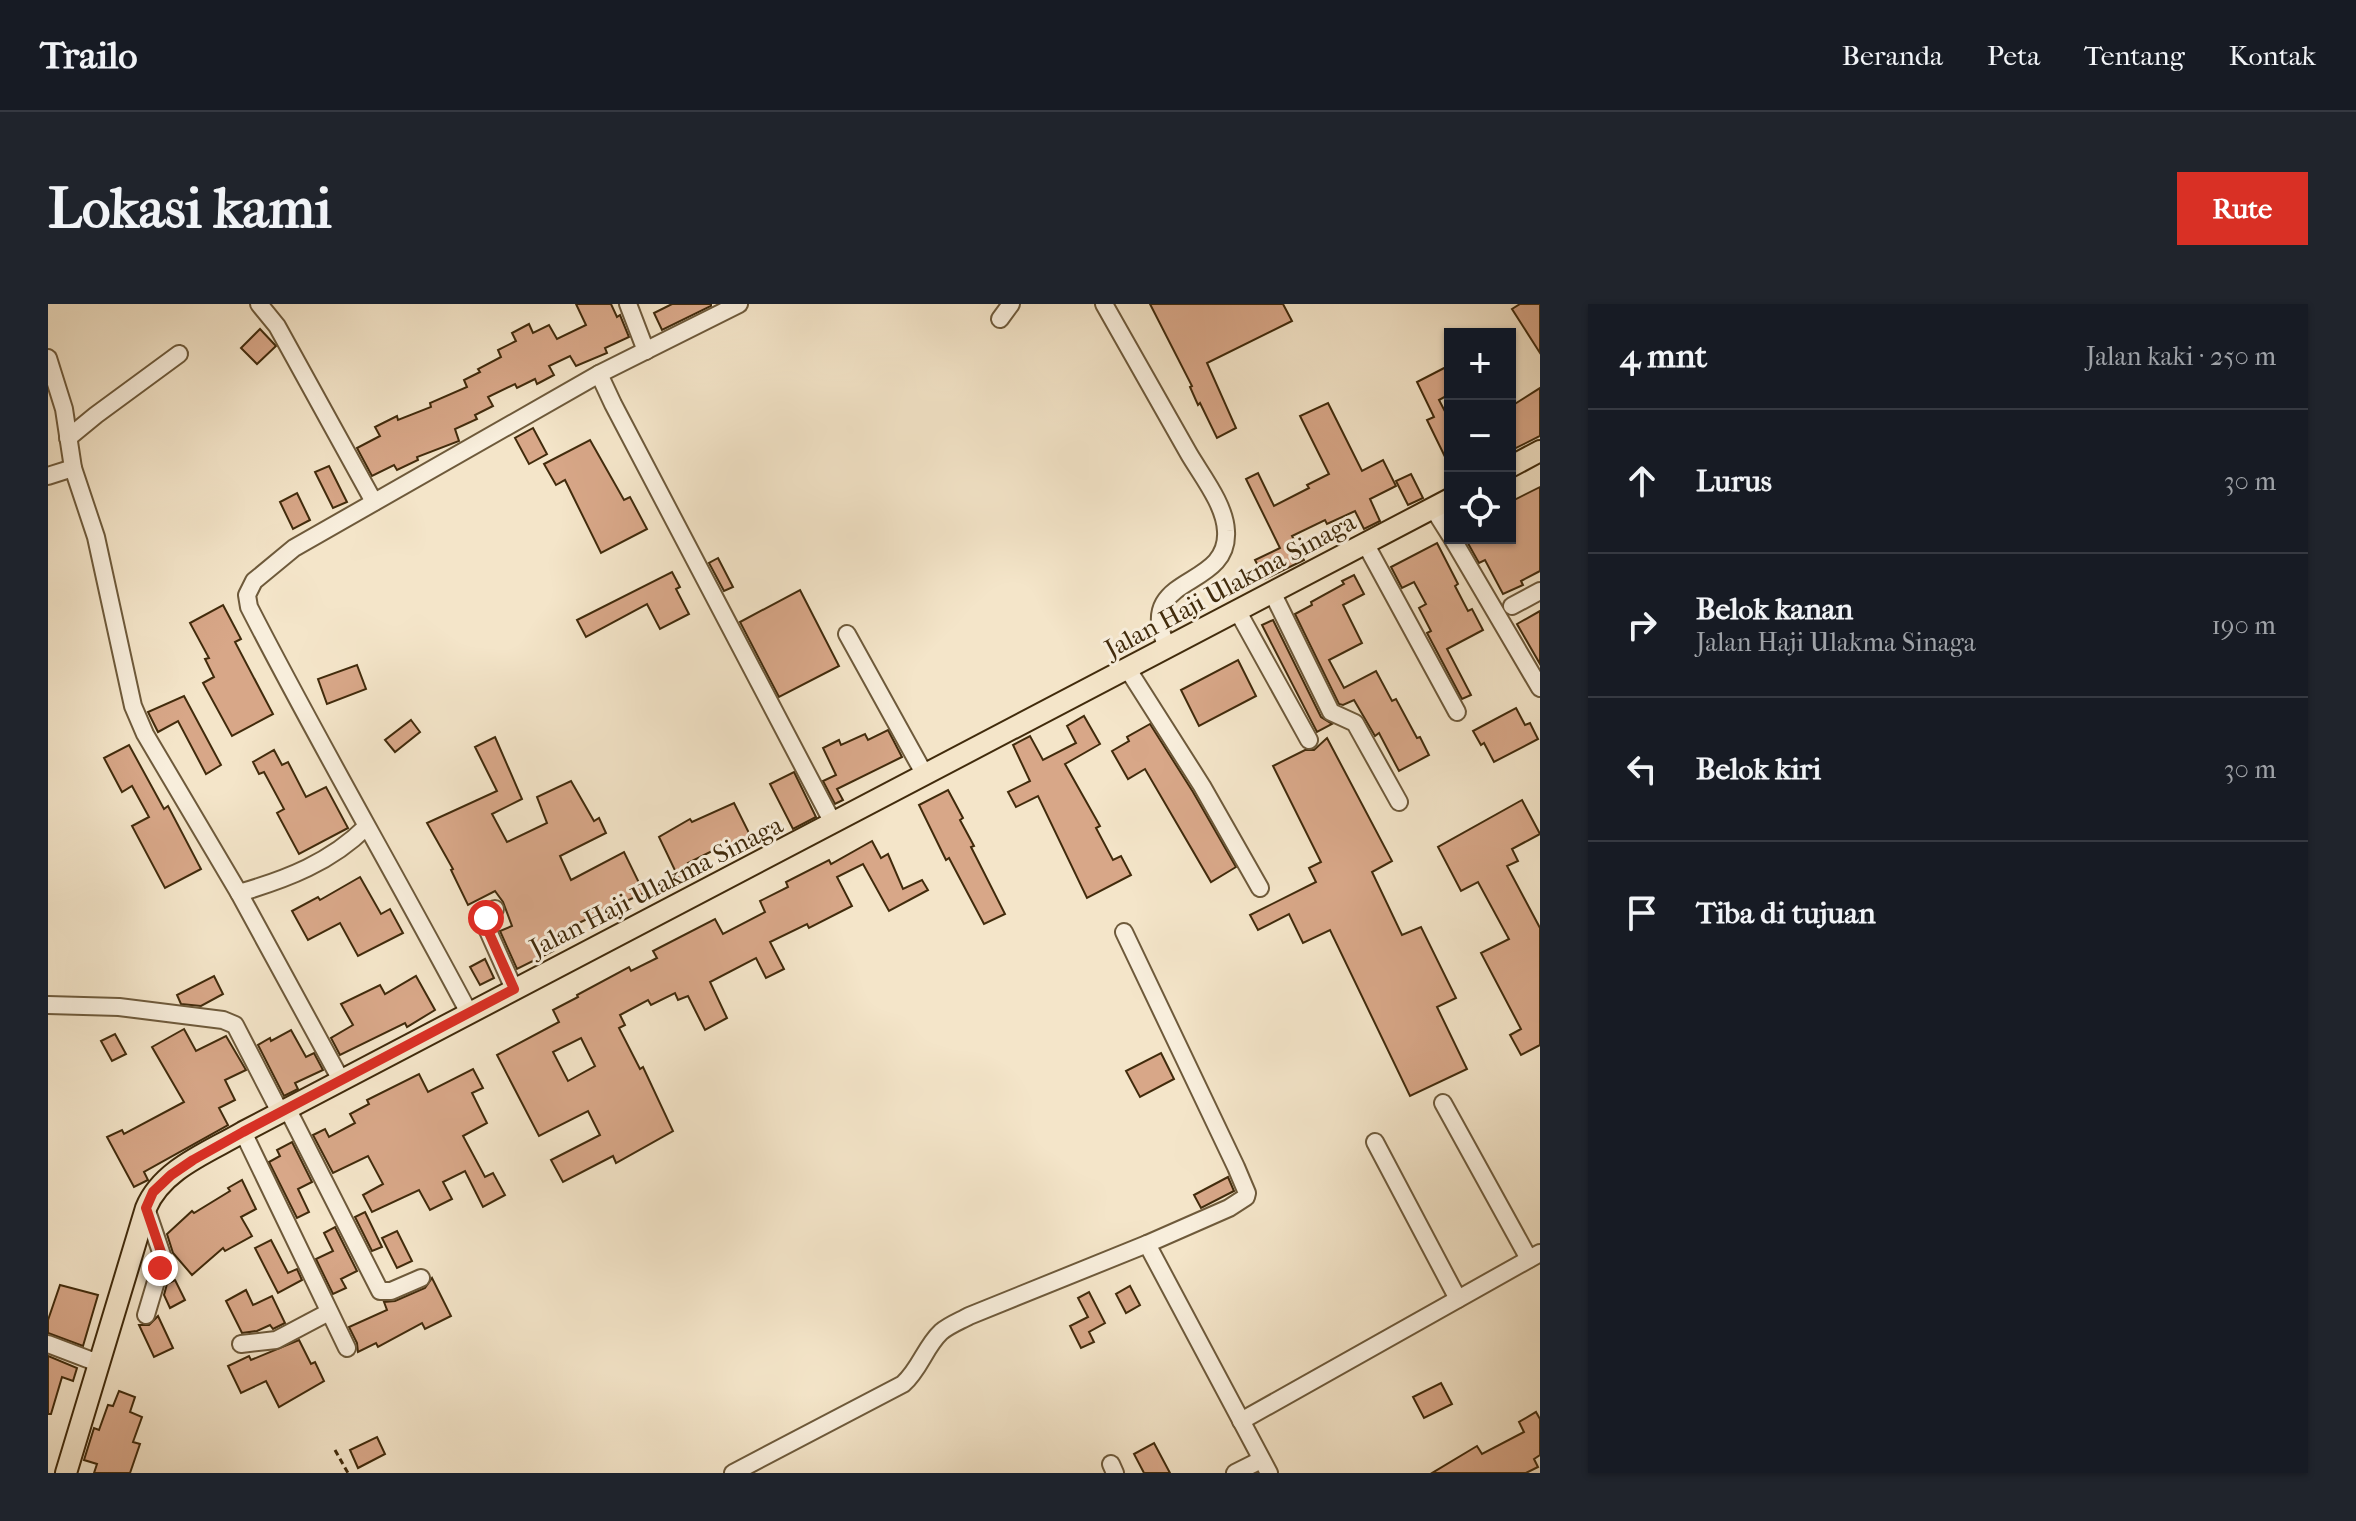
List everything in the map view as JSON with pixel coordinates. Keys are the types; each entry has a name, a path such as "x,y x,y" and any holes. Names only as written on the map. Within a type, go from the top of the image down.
{"main road":[{"path":"1516,464 1540,451"},
{"name":"Jalan Haji Ulakma Sinaga","path":"66,1473 146,1208 153,1192 171,1175 283,1110 1442,504"}],"street":[{"path":"259,304 277,326 374,502"},
{"path":"628,304 646,351"},
{"path":"469,1013 262,632 249,607 247,595 254,581 294,548 599,374 739,304"},
{"path":"1000,319 1011,304"},
{"path":"1104,304 1210,492 1227,528 1220,558 1211,568 1167,597 1158,615 1159,629 1167,647"},
{"path":"68,438 179,354"},
{"path":"48,358 64,409 73,468 96,537 133,706 145,734 239,893 341,1080"},
{"path":"599,374 833,823"},
{"path":"48,476 73,468"},
{"path":"1365,543 1457,712"},
{"path":"1455,544 1540,688"},
{"path":"1512,606 1540,591"},
{"path":"1272,592 1331,712 1355,723 1399,802"},
{"path":"1237,610 1309,740"},
{"path":"847,634 925,775"},
{"path":"1127,668 1202,786 1260,888"},
{"path":"239,893 319,863 349,844 366,827"},
{"path":"495,909 486,918 485,924 514,989"},
{"path":"733,1473 903,1384 913,1375 940,1333 948,1327 1229,1208 1247,1195 1124,932"},
{"path":"48,1005 119,1007 223,1020 235,1025 380,1291 391,1291 421,1278"},
{"path":"1241,1421 1534,1256 1443,1103"},
{"path":"243,1132 347,1348"},
{"path":"1375,1142 1458,1299"},
{"path":"146,1208 162,1255 146,1315"},
{"path":"1147,1244 1265,1466 1235,1473"},
{"path":"241,1344 276,1340 329,1312"},
{"path":"48,1344 98,1363"}],"path":[{"path":"335,1450 348,1473"}],"building":[{"path":"576,304 611,304 617,317 620,315 629,337 605,348 607,353 576,366 570,356 549,366 554,375 537,384 535,379 517,388 515,384 488,397 493,406 475,415 477,419 455,429 459,441 417,457 418,460 397,470 394,465 372,476 357,448 380,436 375,427 397,416 398,420 431,407 430,403 467,387 464,380 501,357 498,350 516,341 512,333 529,324 533,333 549,325 557,339 586,325"},
{"path":"672,304 711,306 662,330 654,313"},
{"path":"1150,304 1283,304 1292,321 1207,363 1236,428 1217,438"},
{"path":"1520,304 1540,304 1540,353 1512,309"},
{"path":"260,329 276,346 257,364 241,348"},
{"path":"1444,368 1444,397 1439,400 1444,410 1444,455 1427,420 1434,417 1417,382"},
{"path":"1540,388 1540,436 1516,448 1516,403"},
{"path":"1328,403 1362,471 1383,460 1396,486 1370,499 1380,521 1364,529 1355,511 1327,524 1325,520 1292,536 1304,560 1265,579 1255,560 1280,548 1246,479 1258,473 1274,506 1329,474 1300,416"},
{"path":"533,428 547,454 529,464 515,438"},
{"path":"590,440 624,500 630,497 647,529 601,553 565,480 556,485 544,464"},
{"path":"329,466 347,502 333,508 315,472"},
{"path":"1411,474 1423,498 1408,505 1396,481"},
{"path":"1540,487 1540,571 1521,581 1523,585 1503,594 1485,560 1479,563 1468,544 1516,544 1516,499"},
{"path":"297,493 310,520 293,529 280,502"},
{"path":"1437,543 1468,611 1472,609 1483,630 1447,649 1471,695 1462,699 1427,633 1431,631 1419,608 1426,604 1414,582 1402,588 1391,567"},
{"path":"718,558 733,587 724,591 709,563"},
{"path":"672,572 680,587 676,589 689,614 660,629 647,604 586,637 577,620"},
{"path":"1354,575 1364,594 1343,605 1362,643 1329,660 1344,688 1376,671 1392,701 1396,699 1417,738 1420,737 1429,755 1399,771 1379,733 1375,736 1354,700 1339,704 1295,614"},
{"path":"800,590 839,666 779,697 740,622"},
{"path":"223,605 241,639 235,642 273,714 232,736 203,683 214,677 205,659 209,658 190,623"},
{"path":"1540,611 1540,664 1517,624"},
{"path":"1273,620 1321,717 1332,724 1317,732 1262,625"},
{"path":"1238,660 1256,696 1199,726 1181,690"},
{"path":"357,665 366,689 327,704 318,679"},
{"path":"184,696 221,765 206,774 178,721 158,732 148,712"},
{"path":"1516,708 1525,725 1530,723 1538,739 1494,762 1473,731"},
{"path":"1084,716 1100,744 1065,764 1100,826 1096,828 1113,860 1121,856 1131,875 1087,898 1038,796 1016,807 1008,792 1030,781 1013,745 1030,736 1043,760 1076,743 1067,726"},
{"path":"411,720 420,732 395,752 385,740"},
{"path":"1150,724 1236,867 1211,882 1145,769 1128,779 1112,751 1129,741 1127,737"},
{"path":"888,730 902,757 837,789 843,800 835,804 823,781 836,775 823,748 839,740 841,745 865,734 868,740"},
{"path":"495,737 522,799 492,814 507,842 547,823 537,797 571,781 594,821 599,818 606,833 560,856 571,880 624,852 644,893 546,938 553,951 517,969 500,931 512,926 503,902 495,891 468,905 453,869 427,823 497,791 475,747"},
{"path":"1327,738 1392,861 1372,872 1402,935 1421,927 1456,998 1437,1007 1467,1069 1410,1096 1330,930 1303,943 1289,914 1258,930 1250,915 1316,882 1309,868 1321,862 1273,766 1305,750 1314,750"},
{"path":"129,745 164,809 168,806 201,869 165,888 132,826 149,817 132,786 122,792 104,758"},
{"path":"274,750 282,765 288,762 306,797 326,787 348,828 299,854 277,813 284,809 264,772 259,774 253,762"},
{"path":"794,772 816,817 793,829 770,784"},
{"path":"948,790 963,818 960,820 974,846 971,847 1005,914 984,924 949,858 946,860 919,805"},
{"path":"1522,800 1540,834 1512,849 1518,861 1507,866 1540,928 1540,1045 1521,1055 1510,1035 1521,1029 1481,953 1509,939 1478,882 1461,891 1438,847"},
{"path":"734,803 752,839 718,853 716,849 688,863 695,876 681,883 659,837 690,819 692,822"},
{"path":"872,841 881,858 888,854 903,889 922,880 928,890 889,911 863,864 837,877 852,906 809,928 807,924 770,942 784,969 766,978 756,958 710,982 727,1018 705,1030 688,996 678,1000 675,993 651,1005 648,1000 620,1015 625,1025 619,1028 640,1069 643,1067 673,1131 616,1163 613,1156 563,1182 551,1160 600,1135 588,1111 539,1136 497,1055 559,1022 553,1010 577,995 629,967 631,971 657,958 653,951 715,919 723,934 765,912 760,901 788,887 786,882 829,860 831,864","holes":["581,1038 595,1066 568,1081 553,1052"]},
{"path":"360,877 381,914 390,909 403,933 358,956 340,923 308,940 292,911 318,897 320,900"},
{"path":"485,959 494,978 480,985 470,967"},
{"path":"214,976 223,994 201,1006 181,1004 177,995"},
{"path":"416,976 435,1010 407,1027 405,1023 340,1055 331,1038 353,1025 341,1004 380,985 385,994"},
{"path":"184,1029 196,1051 226,1036 246,1070 225,1080 235,1100 219,1108 228,1125 144,1172 148,1180 134,1187 107,1137 122,1130 124,1134 184,1102 152,1047"},
{"path":"291,1030 306,1057 314,1053 323,1070 295,1083 298,1089 284,1096 258,1045"},
{"path":"115,1034 126,1054 112,1061 101,1041"},
{"path":"1161,1053 1174,1079 1140,1097 1126,1071"},
{"path":"473,1069 483,1088 472,1093 487,1123 463,1136 485,1177 493,1173 505,1195 483,1207 465,1171 443,1182 452,1199 430,1210 419,1190 372,1212 363,1195 383,1184 368,1156 333,1173 313,1135 325,1129 329,1137 355,1123 350,1114 369,1104 367,1100 419,1074 428,1092"},
{"path":"292,1142 312,1182 298,1189 309,1212 297,1218 269,1162 280,1156 277,1150"},
{"path":"1228,1177 1234,1191 1201,1208 1194,1195"},
{"path":"242,1180 256,1209 241,1217 252,1236 225,1251 223,1248 192,1275 173,1253 167,1234 192,1211 194,1213 230,1191 228,1188"},
{"path":"365,1212 382,1247 372,1251 355,1217"},
{"path":"335,1227 357,1271 341,1279 346,1288 333,1294 316,1259 333,1251 324,1233"},
{"path":"397,1231 412,1261 397,1268 382,1238"},
{"path":"271,1240 288,1273 297,1269 302,1280 278,1293 255,1248"},
{"path":"432,1278 451,1316 425,1329 422,1323 378,1347 376,1343 358,1352 349,1327 387,1310 384,1302 395,1301 425,1288"},
{"path":"175,1280 185,1300 170,1308 164,1295 167,1284"},
{"path":"60,1285 98,1295 83,1346 48,1333 48,1320"},
{"path":"1130,1286 1140,1305 1126,1313 1116,1294"},
{"path":"246,1290 253,1305 272,1296 285,1323 273,1329 270,1325 242,1333 226,1301"},
{"path":"1089,1292 1105,1323 1089,1332 1094,1342 1081,1348 1070,1326 1088,1317 1078,1298"},
{"path":"158,1316 173,1348 154,1357 139,1325 149,1325"},
{"path":"299,1340 324,1381 279,1407 266,1381 241,1393 228,1366"},
{"path":"48,1356 77,1368 73,1381 62,1377 51,1414 48,1414"},
{"path":"1441,1383 1452,1404 1424,1418 1413,1397"},
{"path":"119,1391 135,1397 130,1412 142,1417 133,1442 140,1444 130,1473 94,1473 97,1464 84,1460 94,1428 99,1430 108,1405 113,1406"},
{"path":"1536,1412 1540,1419 1540,1455 1534,1459 1538,1467 1526,1473 1432,1473 1477,1446 1482,1454 1524,1432 1519,1422"},
{"path":"377,1437 385,1454 358,1468 350,1450"},
{"path":"1154,1443 1170,1473 1144,1473 1134,1454"}],"route":[{"path":"160,1268 162,1255 146,1208 153,1192 171,1175 243,1132 514,989 485,924 486,918"}]}
